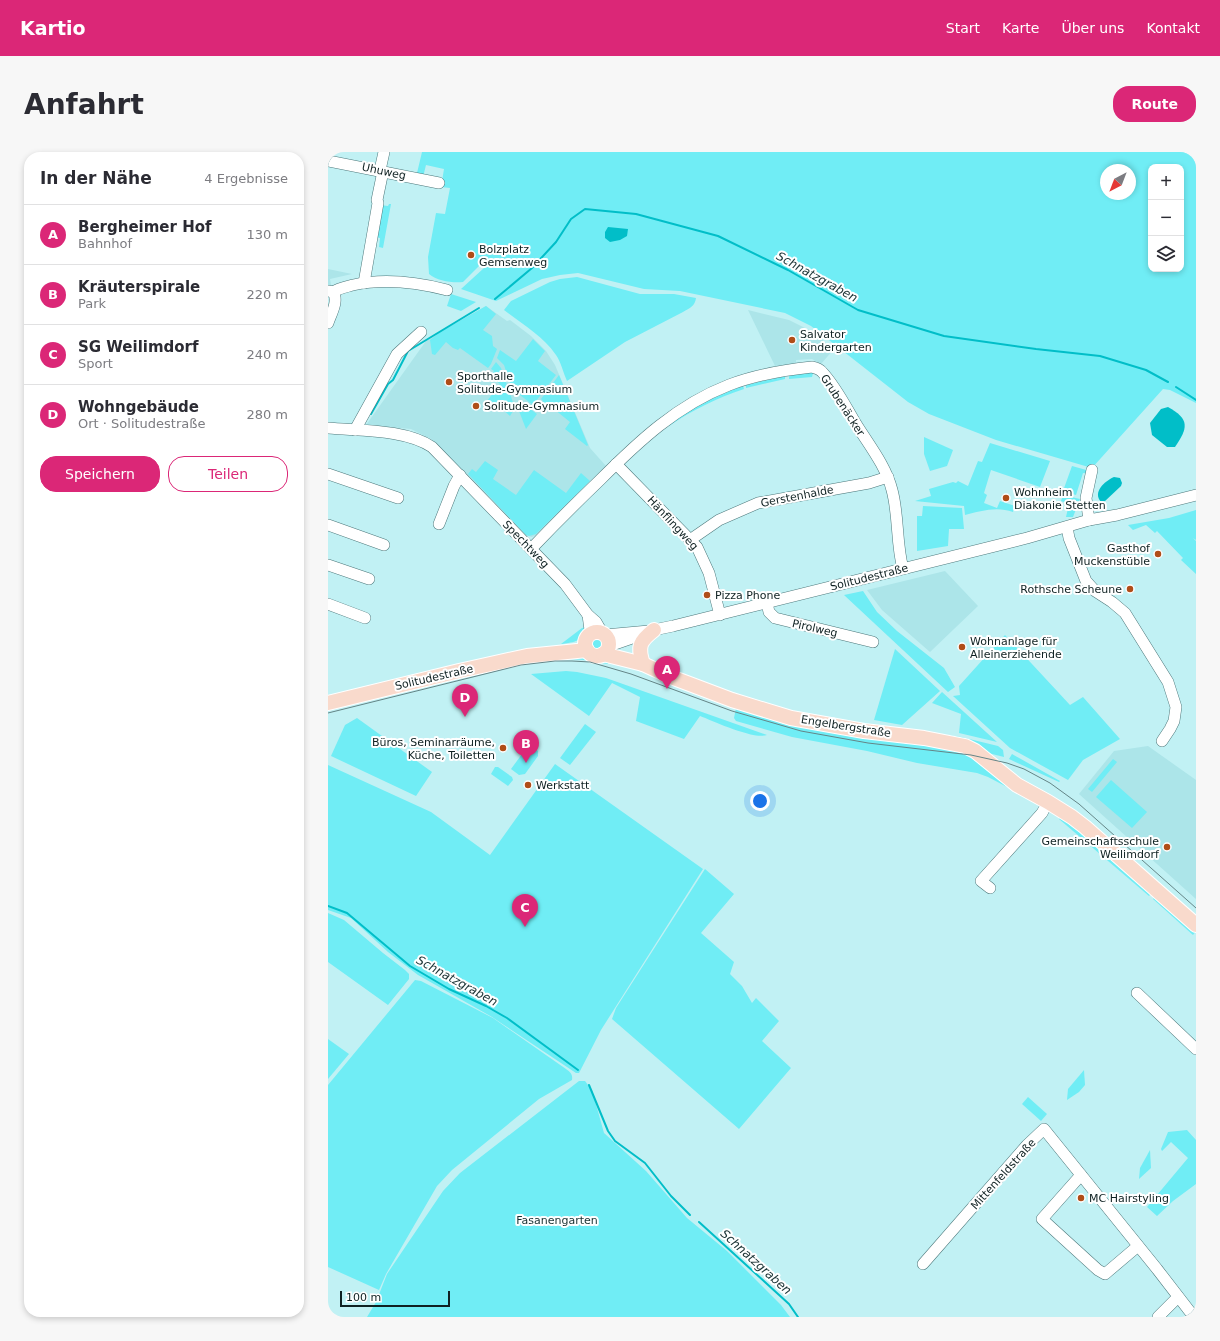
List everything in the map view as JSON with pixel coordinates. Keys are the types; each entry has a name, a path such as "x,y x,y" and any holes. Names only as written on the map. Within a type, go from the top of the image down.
{"main road":[{"path":"639,663 640,644 651,630"},
{"name":"Solitudestraße","path":"328,703 459,671 541,654 588,642 596,633 606,643"},
{"name":"Engelbergstraße","path":"588,642 594,655 606,643 639,663 670,677 732,700 791,718 924,738 965,746 975,750 1017,785 1048,802 1085,827 1196,925"}],"street":[{"path":"364,283 378,203 382,176 380,170 384,152"},
{"name":"Uhuweg","path":"328,161 380,170 439,183"},
{"path":"328,323 335,303 335,296 330,292 338,288 364,283 399,281 425,284 447,290"},
{"path":"355,430 397,354 420,332"},
{"name":"Grubenäcker","path":"531,549 649,433 682,409 728,385 774,372 812,367 818,368 841,399 888,478 895,500 898,546 903,568"},
{"name":"Spechtweg","path":"328,428 365,430 412,437 423,441 432,447 565,584 596,622 606,643"},
{"name":"Hänflingweg","path":"616,464 697,547 709,573 720,615"},
{"path":"1089,520 1086,498 1092,470"},
{"path":"328,474 398,498"},
{"path":"439,524 454,486 460,476"},
{"name":"Gerstenhalde","path":"690,540 719,520 758,503 869,483 888,478"},
{"name":"Solitudestraße","path":"606,643 638,636 651,630 720,615 1196,494"},
{"path":"328,525 384,545"},
{"path":"1067,527 1069,538 1086,582 1095,591 1125,613 1168,682 1176,708 1172,725 1162,741"},
{"path":"328,564 369,579"},
{"name":"Pirolweg","path":"767,603 769,612 775,618 873,642"},
{"path":"328,604 366,618"},
{"path":"588,614 590,630 588,642"},
{"path":"990,888 981,881 1042,813 1048,802"},
{"path":"1137,993 1196,1049"},
{"name":"Mittenfeldstraße","path":"922,1264 1026,1145 1044,1129 1194,1317"},
{"path":"1081,1175 1042,1219 1098,1270 1105,1274 1138,1246"},
{"path":"1158,1317 1178,1297"}],"shaded area":[{"path":"608,227 628,229 627,236 620,240 610,242 605,238 605,232"},
{"path":"328,269 352,274 330,279 331,285 328,286"},
{"name":"Solitude-Gymnasium","path":"486,306 507,321 510,320 531,336 546,351 555,365 590,448 606,466 536,535 532,537 525,535 431,439 411,429 366,425 426,341"},
{"name":"Salvator Kindergarten","path":"748,310 789,320 809,330 834,349 821,364 812,359 796,360 796,364 775,366"},
{"path":"1168,407 1180,416 1185,424 1182,434 1175,447 1167,447 1152,435 1150,423 1161,409"},
{"path":"1114,477 1120,478 1122,483 1121,486 1104,502 1101,502 1098,494 1101,487"},
{"path":"945,571 978,606 930,652 882,610 867,590"},
{"name":"Gemeinschaftsschule Weilimdorf","path":"1148,746 1196,780 1196,899 1079,794 1114,751"}],"green space":[{"path":"422,152 1196,152 1196,403 1170,390 1163,389 1092,468 996,440 929,414 908,402 811,326 785,313 680,291 644,289 578,273 542,279 496,301 461,289 484,268 480,265 463,282 445,281 429,274 428,257 436,213 445,214 450,188 441,187 444,169 426,165 423,177 417,173"},
{"path":"391,204 383,248 379,247 380,238 374,237 380,205 388,206"},
{"path":"577,277 640,294 674,294 696,298 695,303 690,308 625,342 567,381 559,361 551,348 532,331 504,310 511,301 550,282"},
{"path":"451,294 476,302 461,311 447,306"},
{"path":"486,306 496,314 483,330 492,336 493,346 497,349 488,368 460,348 458,350 453,348 446,342 435,355 432,354 430,340 440,332"},
{"path":"533,339 545,351 538,361 556,375 533,405 512,389 504,365 497,358 500,350 516,361"},
{"path":"496,362 501,368 515,408 510,416 501,408 499,410 487,401 500,384 490,376 494,371 491,369"},
{"path":"810,372 813,373 812,377 789,379 789,375"},
{"path":"559,375 588,445 587,446 565,429 570,422 549,405 542,412 538,409 543,401 541,399"},
{"path":"785,376 785,379 746,388 746,385"},
{"path":"743,386 744,389 705,405 669,426 667,424 704,403"},
{"path":"523,404 537,414 526,429 519,411"},
{"path":"924,437 953,450 947,466 930,471 924,454"},
{"path":"990,443 1050,461 1040,487 991,470 984,493 987,495 984,503 997,508 1000,501 1015,506 1013,512 995,509 965,515 964,506 915,501 931,496 929,489 953,482 956,483 958,481 968,486 978,461 982,462"},
{"path":"485,461 498,470 493,479 516,495 534,470 566,493 581,473 590,481 536,534 529,536 526,535 468,474 472,469 476,472"},
{"path":"1072,466 1090,471 1090,474 1083,473 1076,495 1063,491"},
{"path":"1063,495 1080,499 1073,517 1066,517 1069,504 1061,501"},
{"path":"923,506 962,508 964,529 949,529 948,546 917,551 917,516 922,516"},
{"path":"1196,510 1196,540 1193,538 1196,541 1196,574 1181,560 1183,558 1157,531 1155,533 1146,525 1133,530 1128,525 1169,518"},
{"path":"863,591 877,612 897,631 944,668 955,687 948,692 844,595"},
{"path":"587,627 583,636 577,640 571,643 561,644 582,628"},
{"path":"1005,635 1070,705 1083,697 1120,739 1083,760 1068,780 1010,748 953,696 960,695 959,686"},
{"path":"595,638 599,638 603,644 599,650 595,650 591,646 591,642"},
{"path":"895,649 940,691 902,725 874,720"},
{"path":"583,654 594,659 606,658 608,664 584,660 556,658"},
{"path":"566,671 606,678 767,735 761,736 744,733 700,716 684,739 636,721 640,697 612,683 589,716 531,674"},
{"path":"942,692 997,742 959,733 961,714 932,703"},
{"path":"736,708 966,751 1026,797 988,777 977,773 917,763 867,751 792,737 736,721 734,718"},
{"path":"357,718 432,772 416,796 331,756 345,725"},
{"path":"585,724 596,732 570,765 560,758"},
{"path":"913,730 961,737 998,746 1003,750 1004,757 988,753"},
{"path":"523,741 538,751 538,756 525,774 519,775 511,769 525,750 519,746"},
{"path":"1012,754 1060,781 1059,782 1009,759"},
{"path":"1113,759 1117,762 1092,792 1088,789"},
{"path":"555,764 703,869 601,1030 579,1073 576,1073 492,1017 418,975 388,952 351,918 328,910 328,765 431,812 490,855"},
{"path":"495,767 498,767 512,777 513,780 508,786 491,774"},
{"path":"1111,780 1147,812 1132,828 1096,797"},
{"path":"1061,816 1153,892 1149,896 1059,819"},
{"path":"705,869 734,894 701,933 734,962 730,974 742,986 752,1003 756,998 779,1021 762,1041 791,1068 739,1129 612,1019 616,1008"},
{"path":"1156,895 1196,931 1193,935 1153,899"},
{"path":"328,913 344,920 409,974 409,979 388,1005 328,962"},
{"path":"415,980 421,981 493,1018 570,1072 572,1075 572,1080 539,1099 452,1170 437,1186 386,1274 379,1290 328,1267 328,1085"},
{"path":"328,1039 349,1054 328,1079"},
{"path":"1084,1070 1085,1085 1079,1092 1067,1100 1068,1089"},
{"name":"Fasanengarten","path":"579,1081 585,1081 592,1090 604,1133 646,1171 687,1218 727,1251 781,1305 790,1317 367,1317 376,1302 387,1274 443,1191 460,1173"},
{"path":"1028,1097 1047,1114 1041,1121 1022,1104"},
{"path":"1187,1130 1196,1140 1196,1184 1173,1201 1157,1216 1147,1207 1188,1158 1171,1142 1162,1151 1161,1149 1168,1132"},
{"path":"1150,1150 1151,1168 1139,1179 1140,1168"}],"waterway":[{"name":"Schnatzgraben","path":"495,299 532,268 556,242 571,219 585,209 636,214 718,236 788,270 858,310 944,336 1100,356 1146,370 1168,382"},
{"name":"Schnatzgraben","path":"371,414 388,384 393,380 408,351 479,308"},
{"name":"Schnatzgraben","path":"1176,387 1196,400"},
{"name":"Schnatzgraben","path":"328,906 347,913 410,966 449,989 486,1006 507,1018 578,1070"},
{"name":"Schnatzgraben","path":"589,1085 608,1131 615,1141 645,1163 671,1196 690,1215"},
{"name":"Schnatzgraben","path":"699,1222 789,1304 798,1317"}],"tram line":[{"path":"328,713 521,665 555,661 590,662 631,674 732,711 801,731 868,743 971,755 1007,763 1024,769 1050,783 1079,804 1196,908"}],"place":[{"name":"Bolzplatz Gemsenweg","path":"471,255"},
{"name":"Salvator Kindergarten","path":"792,340"},
{"name":"Sporthalle Solitude-Gymnasium","path":"449,382"},
{"name":"Solitude-Gymnasium","path":"476,406"},
{"name":"Wohnheim Diakonie Stetten","path":"1006,498"},
{"name":"Gasthof Muckenstüble","path":"1158,554"},
{"name":"Rothsche Scheune","path":"1130,589"},
{"name":"Pizza Phone","path":"707,595"},
{"name":"Wohnanlage für Alleinerziehende","path":"962,647"},
{"name":"Bergheimer Hof","path":"667,689"},
{"name":"Wohngebäude","path":"465,717"},
{"name":"Büros, Seminarräume, Küche, Toiletten","path":"503,748"},
{"name":"Kräuterspirale","path":"526,763"},
{"name":"Werkstatt","path":"528,785"},
{"name":"Gemeinschaftsschule Weilimdorf","path":"1167,847"},
{"name":"SG Weilimdorf","path":"525,927"},
{"name":"MC Hairstyling","path":"1081,1198"}]}
